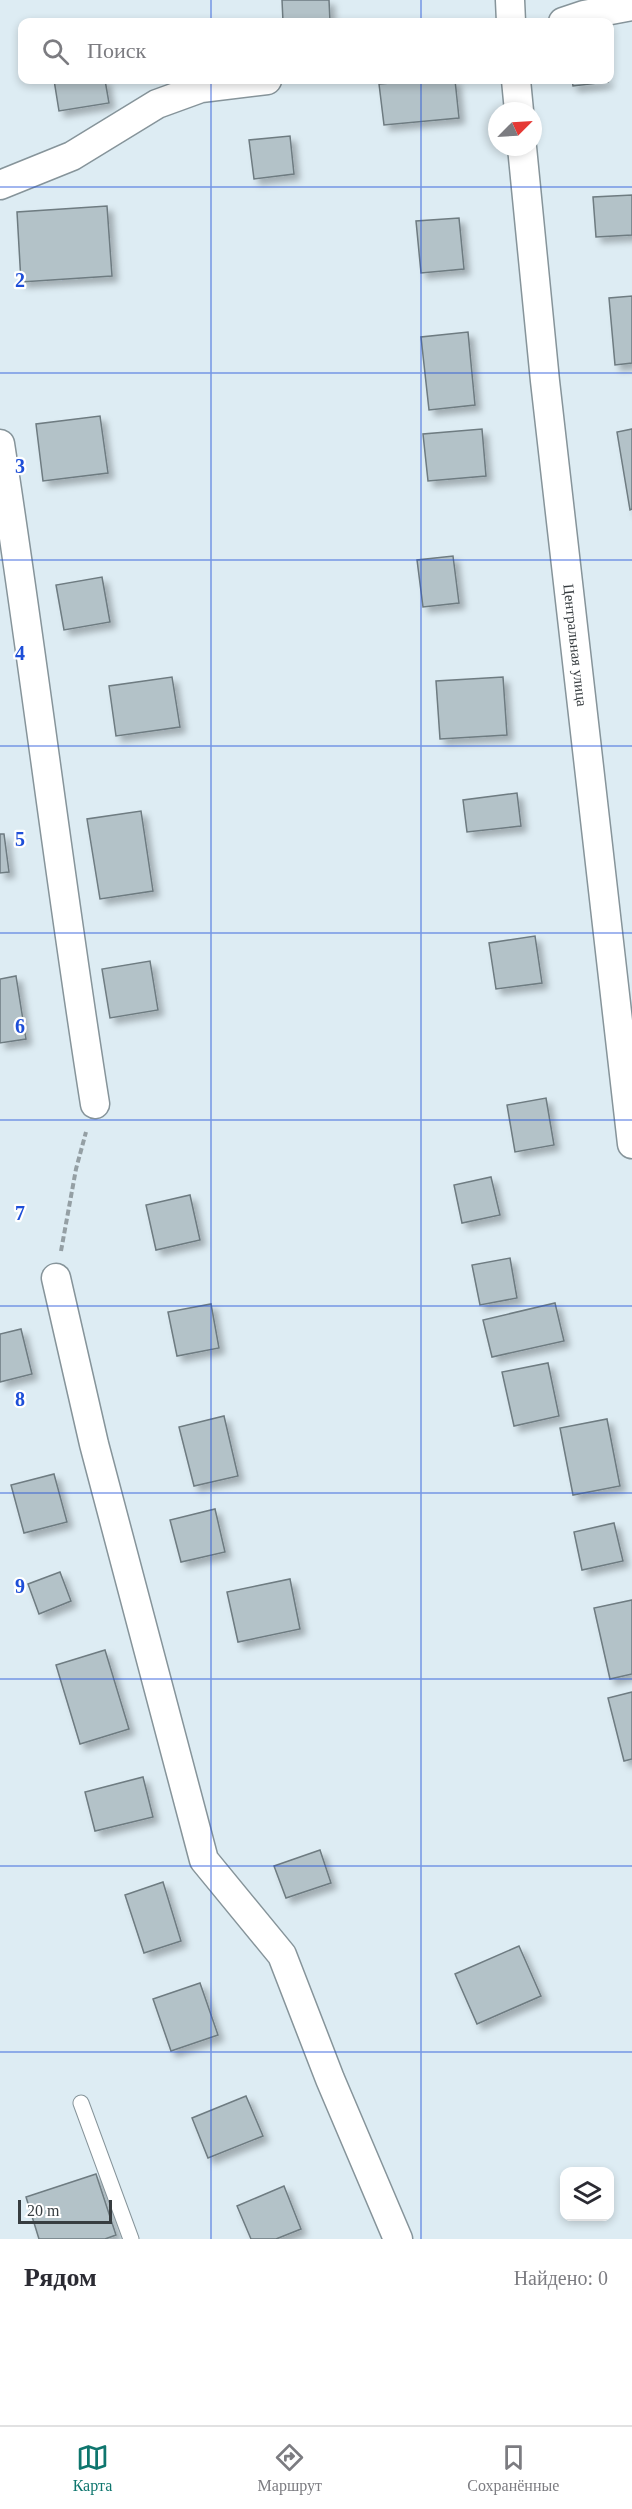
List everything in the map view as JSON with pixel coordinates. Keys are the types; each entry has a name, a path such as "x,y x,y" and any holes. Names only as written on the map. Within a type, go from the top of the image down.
{"street":[{"path":"510,0 511,18"},
{"path":"575,18 632,6"},
{"path":"0,185 72,156 157,104 201,88 234,84"},
{"path":"516,84 518,102"},
{"name":"Центральная улица","path":"523,156 545,381 632,1144"},
{"path":"0,444 26,609 71,955 95,1104"},
{"path":"56,1278 94,1444 204,1860 282,1955 330,2079 398,2239"}],"lane":[{"path":"81,2103 131,2239"}],"path":[{"path":"56,1278 75,1169 95,1104"}],"building":[{"path":"282,0 329,0 330,18 283,18"},
{"path":"55,84 106,84 109,103 59,111"},
{"path":"379,84 455,84 459,118 384,125"},
{"path":"290,136 294,174 254,179 249,140"},
{"path":"632,195 632,235 596,237 593,197"},
{"path":"107,206 112,276 21,282 17,212"},
{"path":"459,218 464,269 421,273 416,221"},
{"path":"632,296 632,363 615,365 609,298"},
{"path":"468,332 475,405 429,410 421,337"},
{"path":"100,416 108,473 43,481 36,424"},
{"path":"482,429 486,476 428,481 423,434"},
{"path":"632,429 632,509 630,510 617,432"},
{"path":"453,556 459,603 423,607 417,560"},
{"path":"102,577 110,622 64,630 56,585"},
{"path":"172,677 180,727 116,736 109,686"},
{"path":"503,677 507,735 440,739 436,681"},
{"path":"517,793 521,826 467,832 463,800"},
{"path":"141,811 153,891 100,899 87,819"},
{"path":"0,834 4,834 9,872 0,873"},
{"path":"535,936 542,983 496,989 489,943"},
{"path":"150,961 158,1010 110,1018 102,969"},
{"path":"16,976 26,1039 0,1043 0,979"},
{"path":"546,1098 554,1145 515,1152 507,1105"},
{"path":"491,1177 500,1215 462,1223 454,1185"},
{"path":"190,1195 200,1240 156,1250 146,1205"},
{"path":"510,1258 517,1298 480,1305 472,1265"},
{"path":"555,1303 564,1341 492,1357 483,1320"},
{"path":"211,1304 219,1348 177,1356 168,1312"},
{"path":"21,1329 32,1374 0,1382 0,1334"},
{"path":"548,1363 559,1416 514,1426 502,1372"},
{"path":"224,1416 238,1476 194,1486 179,1427"},
{"path":"607,1419 620,1486 573,1495 560,1428"},
{"path":"54,1474 67,1522 24,1533 11,1485"},
{"path":"215,1509 225,1552 181,1562 170,1520"},
{"path":"614,1523 623,1561 582,1570 574,1532"},
{"path":"60,1572 71,1601 39,1614 28,1584"},
{"path":"290,1579 300,1629 238,1642 227,1592"},
{"path":"632,1600 632,1674 610,1679 594,1608"},
{"path":"105,1650 129,1729 80,1744 56,1665"},
{"path":"632,1692 632,1759 624,1761 608,1698"},
{"path":"143,1777 153,1817 95,1831 85,1792"},
{"path":"320,1850 331,1883 286,1898 274,1866"},
{"path":"163,1882 181,1941 144,1953 125,1895"},
{"path":"519,1946 541,1996 477,2024 455,1974"},
{"path":"200,1983 218,2035 171,2051 153,1999"},
{"path":"246,2096 263,2136 208,2158 192,2118"},
{"path":"96,2174 116,2235 105,2239 39,2239 26,2197"},
{"path":"284,2186 301,2229 276,2239 251,2239 237,2206"}]}
